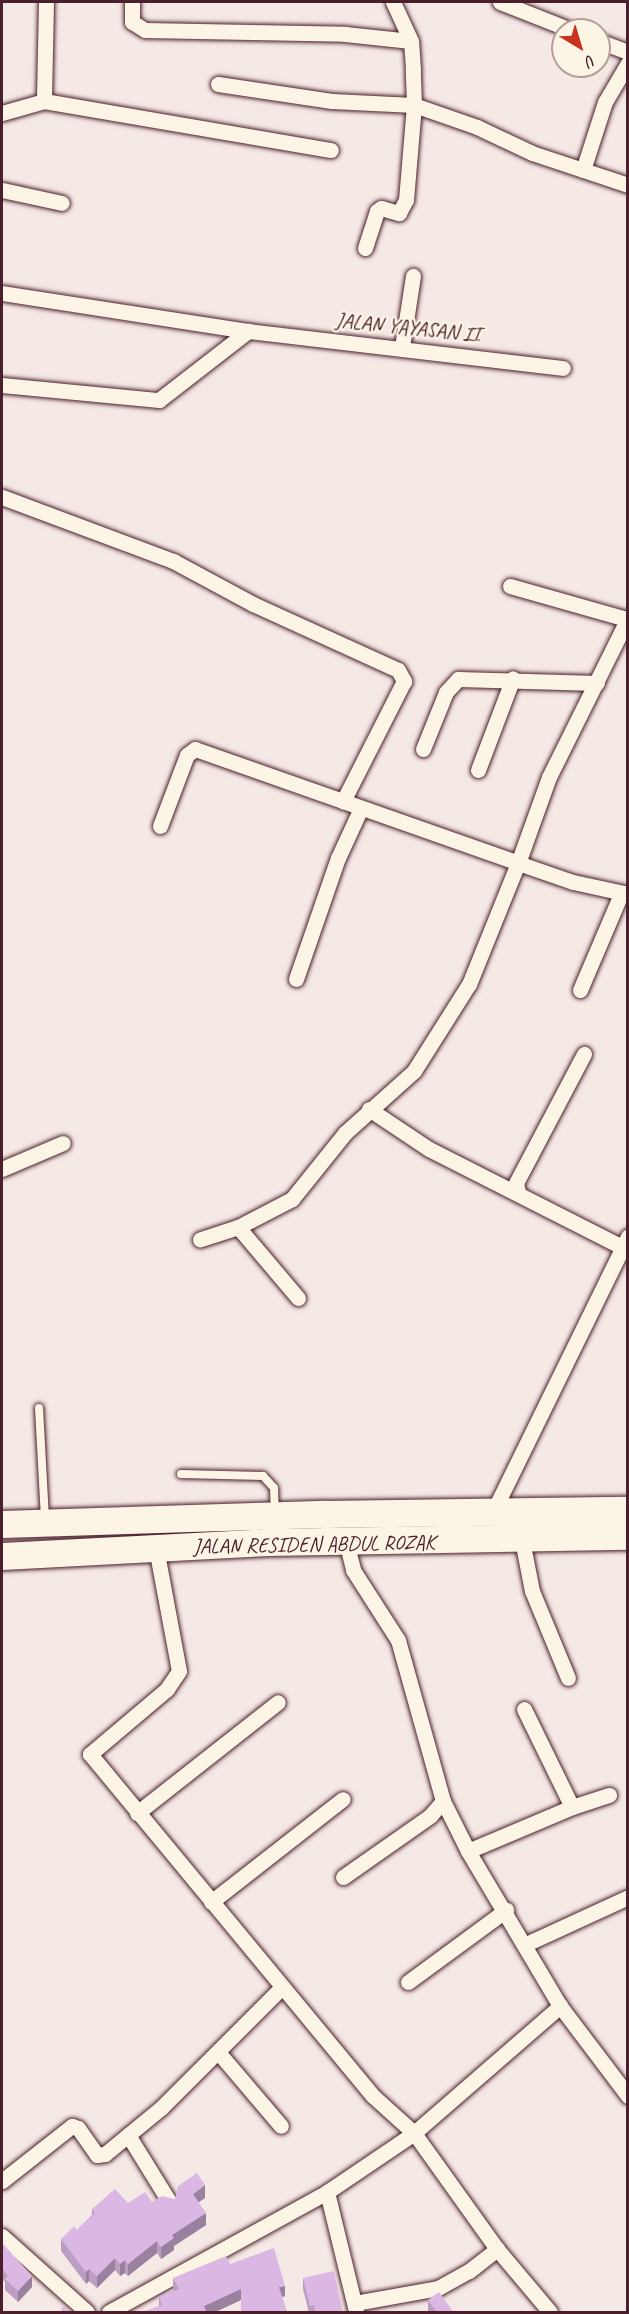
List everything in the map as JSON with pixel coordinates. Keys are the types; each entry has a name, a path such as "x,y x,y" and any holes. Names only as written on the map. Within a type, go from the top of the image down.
{"highway":[{"name":"JALAN RESIDEN ABDUL ROZAK","path":"2,1524 275,1515 627,1510"},
{"name":"JALAN RESIDEN ABDUL ROZAK","path":"2,1556 346,1541 522,1540 627,1536"}],"street":[{"path":"44,101 46,2"},
{"path":"132,2 132,22 146,30 345,34 411,41"},
{"path":"365,248 379,209 399,213 403,209 414,105 411,41 393,2"},
{"path":"500,2 551,22"},
{"path":"611,46 627,52"},
{"path":"583,170 605,102 627,63"},
{"path":"218,84 332,101 414,105 627,185"},
{"path":"2,113 44,101 330,150"},
{"path":"2,190 62,203"},
{"path":"402,347 413,276"},
{"name":"JALAN YAYASAN II","path":"2,293 248,331 402,347 563,368"},
{"path":"2,385 159,400 248,331"},
{"path":"2,497 173,561 253,604 398,669 404,681 351,805 338,858 296,979"},
{"path":"200,1239 238,1227 292,1199 369,1109 414,1071 457,1005 518,863 549,777 627,619 510,586"},
{"path":"423,749 454,681 513,678 597,683"},
{"path":"478,770 513,678"},
{"path":"160,826 187,754 192,749 296,782 351,805 518,863 624,894 580,990"},
{"path":"518,1192 516,1183 584,1054"},
{"path":"369,1109 429,1149 625,1242 493,1512"},
{"path":"2,1169 63,1143"},
{"path":"238,1227 298,1298"},
{"path":"522,1540 532,1591 568,1678"},
{"path":"346,1541 353,1570 401,1648 443,1802 468,1851 506,1910 560,2006 627,2096"},
{"path":"156,1548 179,1671 167,1689 90,1754 373,2096 414,2133 496,2249 550,2313"},
{"path":"137,1813 279,1702"},
{"path":"524,1709 572,1807"},
{"path":"468,1851 572,1807 609,1795"},
{"path":"211,1902 344,1798"},
{"path":"343,1877 430,1816 443,1802"},
{"path":"526,1944 627,1897"},
{"path":"408,1982 506,1910"},
{"path":"2,2181 70,2126 76,2126 101,2156 162,2107 282,1988"},
{"path":"109,2313 327,2192 414,2133 560,2006"},
{"path":"218,2052 280,2126"},
{"path":"128,2135 170,2203"},
{"path":"327,2192 356,2308 438,2288 469,2271 496,2249"},
{"path":"2,2236 87,2313"}],"lane":[{"path":"39,1408 46,1482 45,1523"},
{"path":"181,1474 264,1476 274,1488 275,1515"}],"building":[{"path":"197,2173 205,2185 193,2194 206,2213 172,2235 174,2238 161,2247 157,2241 128,2264 125,2260 120,2264 115,2258 97,2276 89,2269 86,2272 61,2239 74,2226 77,2230 95,2213 92,2209 115,2189 128,2203 145,2192 152,2202 162,2196 175,2199 178,2186"},
{"path":"3,2244 32,2276 18,2291 5,2279 8,2276 2,2268"},
{"path":"274,2248 285,2286 279,2287 287,2312 241,2313 241,2289 204,2306 207,2313 141,2313 162,2305 159,2297 179,2289 173,2278 226,2256 230,2264"},
{"path":"334,2271 343,2313 315,2313 314,2305 310,2306 303,2278"},
{"path":"439,2292 454,2313 437,2313 428,2300"},
{"path":"64,2306 70,2313 59,2313"}]}
